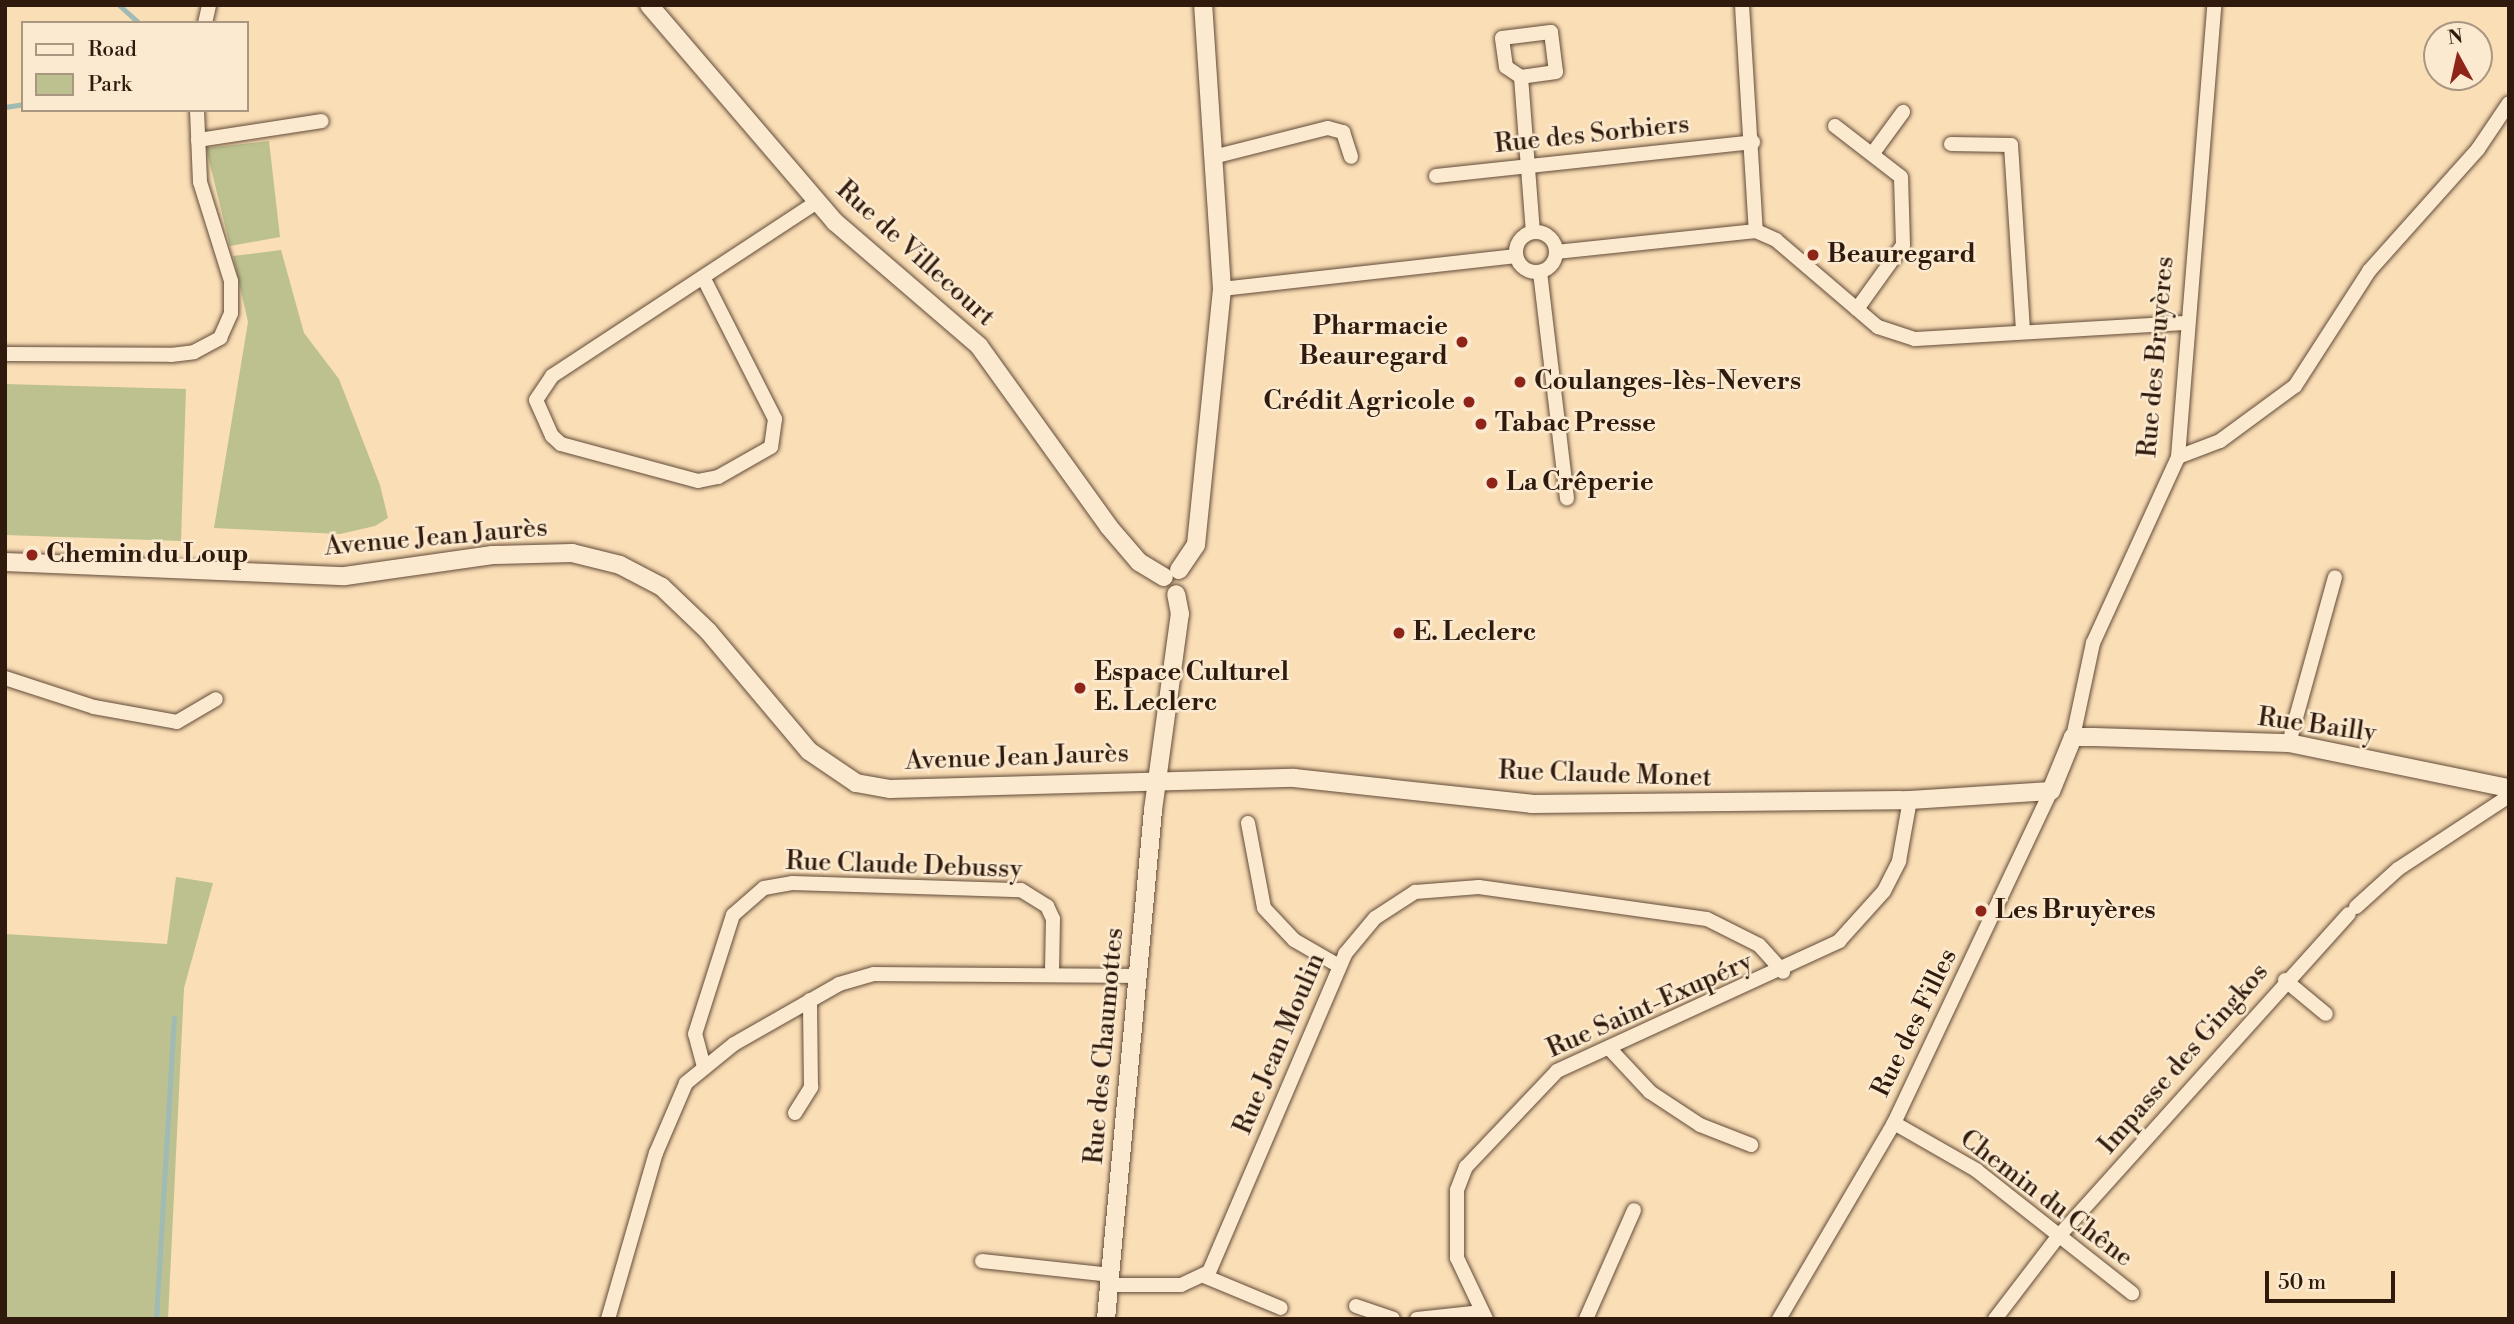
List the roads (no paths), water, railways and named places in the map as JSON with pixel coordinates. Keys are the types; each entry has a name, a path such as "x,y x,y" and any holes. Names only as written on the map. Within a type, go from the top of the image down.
{"street":[{"name":"Rue de Villecourt","path":"649,5 817,202 979,346 1109,527 1144,567 1172,574"},
{"path":"1172,574 1196,545 1222,289 1217,156 1203,5"},
{"path":"1742,5 1753,142 1756,231"},
{"name":"Rue des Bruyères","path":"2073,737 2093,643 2178,457 2186,323 2214,5"},
{"path":"1521,77 1533,232"},
{"path":"2178,457 2220,441 2295,386 2369,271 2478,149 2509,103"},
{"path":"5,354 171,355 194,352 220,338 231,313 232,281 201,182 197,112"},
{"path":"1873,153 1903,112"},
{"path":"198,140 322,121"},
{"path":"1835,126 1873,153 1900,177 1903,245 1857,309"},
{"path":"1217,156 1328,128 1343,132 1351,157"},
{"name":"Rue des Sorbiers","path":"1436,176 1753,142"},
{"path":"1951,144 2011,145 2023,332"},
{"path":"704,279 775,419 771,447 718,477 698,481 561,444 552,436 536,400 544,383 817,202"},
{"path":"1567,498 1540,272 1556,252 1756,231 1889,332 1915,339 2186,323"},
{"path":"1533,232 1552,239 1556,252"},
{"path":"1533,232 1518,243 1516,256 1522,267 1540,272"},
{"path":"1222,289 1516,256"},
{"name":"Avenue Jean Jaurès","path":"5,562 345,576 493,555 572,553 620,565 662,587 708,631 786,730 856,783 937,791 1158,778"},
{"name":"Rue des Chaumottes","path":"1106,1319 1158,778 1178,636 1176,594 1164,587 1172,574"},
{"path":"2289,743 2335,577"},
{"path":"5,678 94,707 177,722 216,699"},
{"name":"Rue Bailly","path":"2073,737 2289,743 2509,788"},
{"name":"Rue des Filles","path":"1779,1319 1894,1123 2051,791 2073,737"},
{"name":"Rue Claude Monet","path":"1158,778 1367,782 1532,804 1910,800 2051,791"},
{"name":"Impasse des Gingkos","path":"1995,1319 2057,1238 2285,979 2398,869 2509,796"},
{"name":"Rue Saint-Exupéry","path":"1483,1315 1457,1258 1457,1191 1466,1167 1534,1090 1557,1071 1783,972 1839,941 1884,891 1899,861 1910,800"},
{"path":"1248,823 1264,908 1294,940 1339,966"},
{"name":"Rue Claude Debussy","path":"704,1067 695,1034 733,915 764,888 792,883 1020,890 1047,906 1053,919 1052,973"},
{"name":"Rue Jean Moulin","path":"1204,1276 1339,966 1362,931 1393,905 1415,892 1454,886 1707,919 1759,945 1783,972"},
{"path":"608,1319 656,1153 686,1083 704,1067 839,984 905,970 1139,976"},
{"path":"2285,979 2326,1014"},
{"path":"795,1113 811,1087 810,1000"},
{"path":"1609,1048 1650,1092 1700,1125 1751,1145"},
{"name":"Chemin du Chêne","path":"1894,1123 1976,1170 2057,1238 2132,1293"},
{"path":"1586,1319 1634,1210"},
{"path":"982,1261 1110,1280 1181,1285 1204,1276 1281,1308"},
{"path":"1356,1306 1393,1319"},
{"path":"1417,1319 1483,1315"}],"waterway":[{"path":"119,5 137,21"},
{"path":"5,107 21,104"},
{"path":"156,1319 174,1018"}],"place":[{"name":"Beauregard","path":"1813,255"},
{"name":"Pharmacie Beauregard","path":"1462,342"},
{"name":"Coulanges-lès-Nevers","path":"1520,382"},
{"name":"Crédit Agricole","path":"1469,402"},
{"name":"Tabac Presse","path":"1481,424"},
{"name":"La Crêperie","path":"1492,483"},
{"name":"Chemin du Loup","path":"32,555"},
{"name":"E. Leclerc","path":"1399,633"},
{"name":"Espace Culturel E. Leclerc","path":"1080,688"},
{"name":"Les Bruyères","path":"1981,911"}]}
